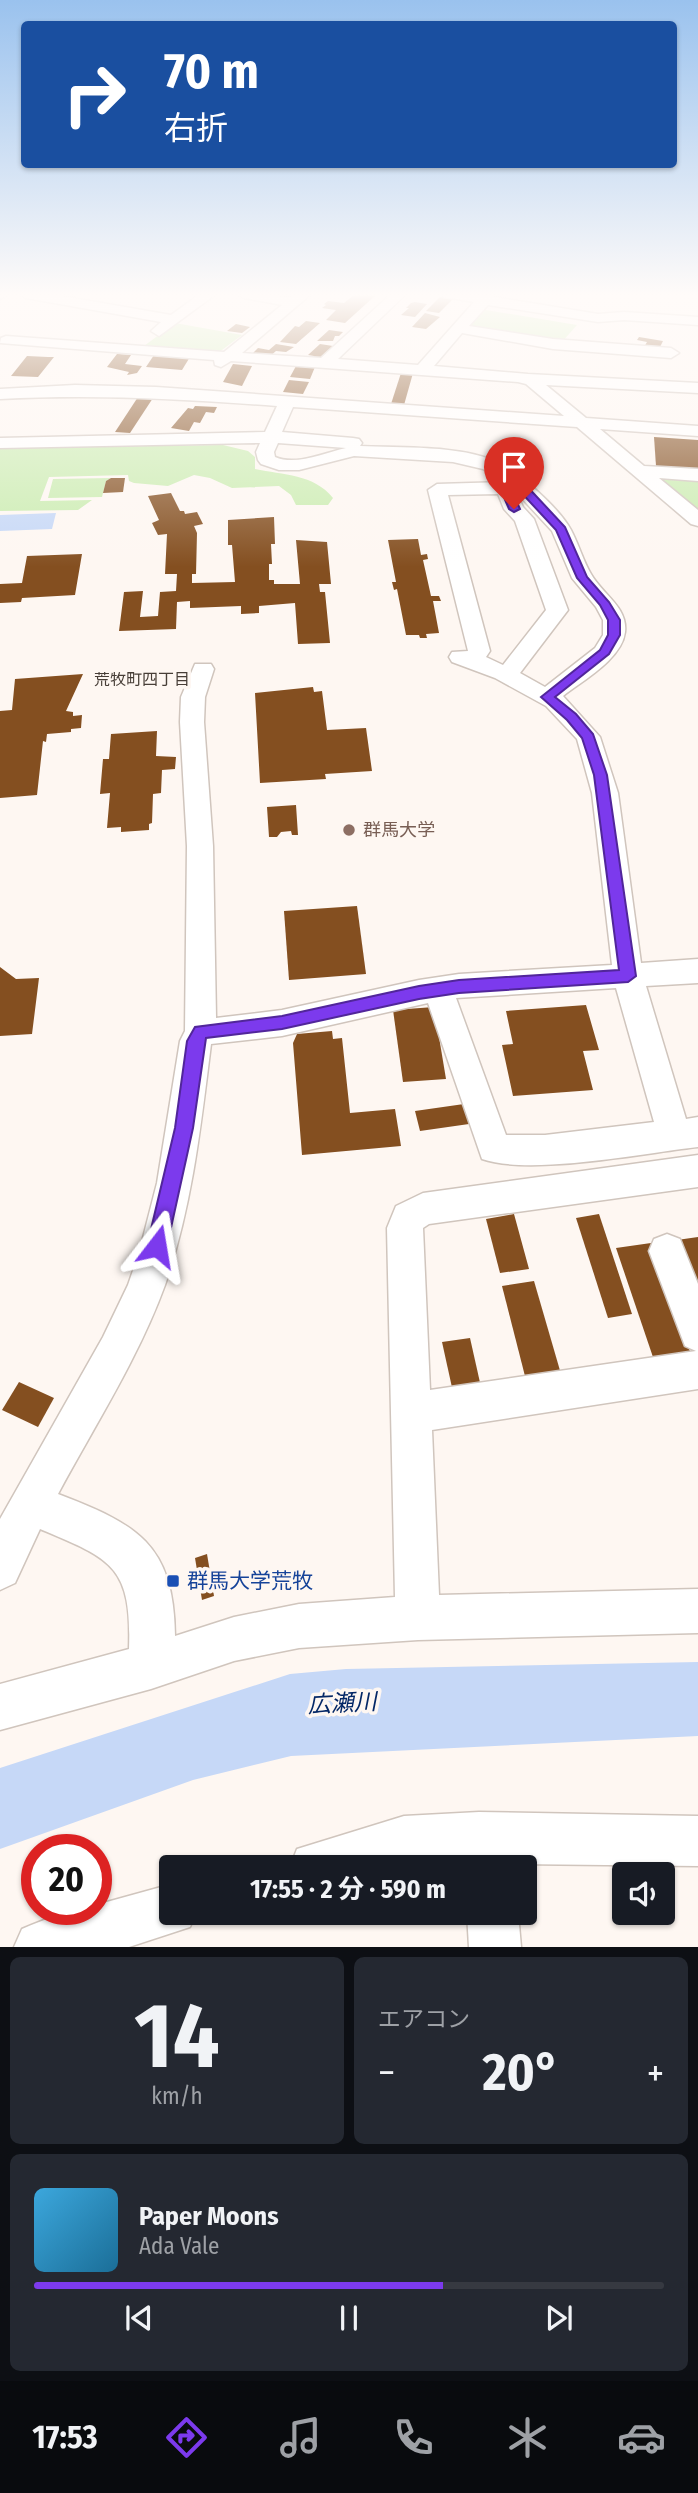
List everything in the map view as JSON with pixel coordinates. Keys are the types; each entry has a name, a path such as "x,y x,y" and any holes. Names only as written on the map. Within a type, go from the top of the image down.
{"street":[{"path":"0,394 172,385"},
{"path":"207,385 287,401 698,431"},
{"path":"535,385 698,520"},
{"path":"655,385 698,388"},
{"path":"287,401 265,456 272,463 310,463 354,451 453,457 489,465 561,529 582,578 605,604 614,620 614,635 604,652 547,697"},
{"path":"0,443 272,437 471,451 482,442 486,415"},
{"path":"642,471 698,475"},
{"path":"438,989 494,1148 501,1150 535,1147 545,1150 686,1133 628,976 605,793 588,737 572,717 547,697 470,654 437,490 512,486"},
{"path":"507,675 556,613 555,601 524,519 514,509 512,486"},
{"path":"470,654 532,643"},
{"path":"0,1568 30,1504 115,1354 146,1284 184,1128 196,1041 201,1032 200,846 192,722 193,697 203,669"},
{"path":"201,1032 282,1023 438,989 698,971"},
{"path":"418,1618 405,1228 408,1218 414,1212 698,1171"},
{"path":"667,1251 698,1333"},
{"path":"411,1410 435,1410 698,1370"},
{"path":"30,1504 115,1541 135,1561 147,1587 154,1621 151,1666"},
{"path":"0,1707 151,1666 234,1639 299,1626 418,1618 698,1611"},
{"path":"356,1855 404,1841 484,1852 698,1841"},
{"path":"40,1947 159,1913"},
{"path":"494,1925 495,1947"}],"green space":[{"path":"223,445 248,451 255,457 255,469 307,480 317,484 333,498 328,505 296,505 291,495 279,486 232,488 210,478 194,475 168,486 134,483 129,481 128,475 49,477 40,501 92,500 78,510 0,511 0,448"},
{"path":"111,478 106,481 102,497 48,498 53,479"},
{"path":"656,478 698,478 698,514"}],"water":[{"path":"56,513 52,529 0,531 0,515"},
{"name":"広瀬川","path":"698,1662 698,1736 291,1756 193,1780 42,1834 21,1834 21,1841 0,1849 0,1768 290,1674 346,1669"}],"building":[{"path":"287,385 308,385 303,394 283,392"},
{"path":"397,385 410,385 404,405 391,404"},
{"path":"138,397 153,398 130,433 115,432"},
{"path":"195,406 217,407 214,413 206,412 200,423 194,422 189,431 171,428 188,408 193,409"},
{"path":"654,437 698,440 698,469 656,466"},
{"path":"111,478 125,478 123,492 103,493 106,481"},
{"path":"171,493 180,511 185,514 197,512 203,524 194,526 197,533 196,574 192,574 192,583 235,582 232,545 228,545 228,520 274,517 275,544 271,544 272,564 269,564 269,580 274,580 274,584 300,584 296,540 327,542 331,584 319,584 320,592 325,592 330,643 298,644 295,603 259,606 259,613 241,614 241,606 190,608 190,601 177,602 176,629 119,631 124,592 143,591 140,617 158,616 160,592 176,591 177,574 165,574 167,534 158,535 152,523 159,520 148,496"},
{"path":"418,539 421,555 427,554 428,559 423,560 431,596 439,596 441,601 433,601 439,633 426,634 427,638 406,635 397,589 394,590 392,582 396,582 388,540"},
{"path":"82,554 75,595 22,598 21,602 0,603 0,584 22,583 27,556"},
{"path":"83,674 66,711 73,712 73,716 82,715 81,728 71,729 71,732 47,734 46,742 43,741 37,795 0,798 0,711 12,710 15,679"},
{"path":"313,687 314,692 322,691 327,730 366,728 372,771 325,774 326,779 260,783 255,693"},
{"path":"157,731 156,756 176,757 175,769 162,770 161,793 153,794 152,823 149,824 149,830 121,832 121,827 107,828 110,793 100,794 103,759 109,759 111,734"},
{"path":"296,805 298,835 292,835 291,831 281,832 277,837 269,837 267,807"},
{"path":"357,906 366,974 289,980 284,911"},
{"path":"0,967 16,979 39,978 32,1034 0,1036"},
{"path":"586,1005 599,1050 583,1051 593,1090 513,1096 502,1045 513,1044 506,1011"},
{"path":"434,1007 446,1079 403,1082 393,1010"},
{"path":"332,1031 333,1039 342,1038 350,1113 395,1109 401,1146 302,1155 293,1043 297,1034"},
{"path":"471,1103 476,1123 420,1131 415,1111"},
{"path":"514,1214 529,1269 500,1273 486,1219"},
{"path":"599,1214 632,1314 608,1318 576,1218"},
{"path":"698,1237 698,1315 670,1241"},
{"path":"651,1243 692,1357 655,1363 616,1248"},
{"path":"534,1281 561,1374 526,1380 502,1286"},
{"path":"470,1338 481,1387 453,1392 442,1342"},
{"path":"19,1382 54,1398 38,1427 2,1410"},
{"path":"207,1554 214,1596 202,1600 195,1558"}],"place":[{"name":"群馬大学","path":"349,830"},
{"name":"群馬大学荒牧","path":"173,1581"}],"district":[{"name":"荒牧町四丁目","path":"142,679"}],"route":[{"path":"157,1246 184,1128 197,1035 206,1029 282,1023 419,992 459,986 628,976 605,793 594,754 588,737 572,717 547,697 604,652 614,635 614,620 605,604 582,578 561,529 519,484 505,488 514,509"}]}
